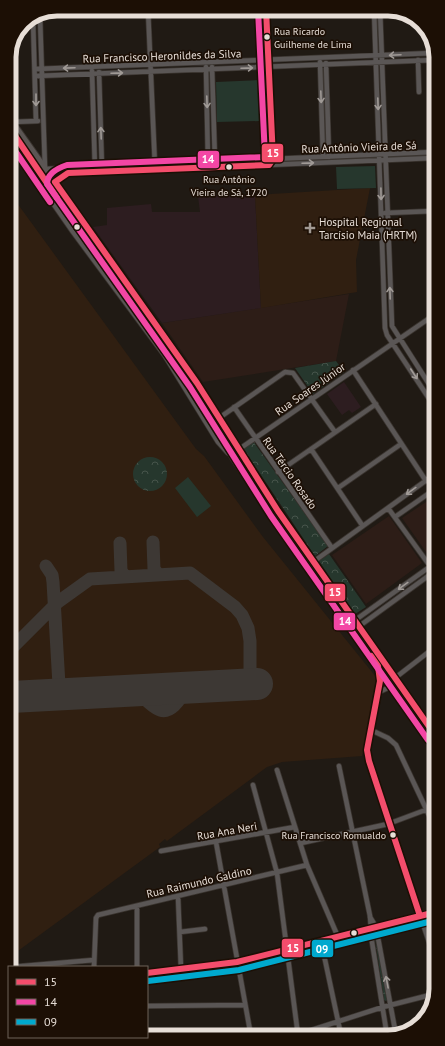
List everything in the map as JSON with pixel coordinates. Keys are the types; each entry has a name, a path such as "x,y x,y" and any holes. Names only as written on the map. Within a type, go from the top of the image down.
{"main road":[{"path":"16,130 55,182 197,383 238,450 287,524 429,727"},
{"path":"16,133 47,184 51,185 55,182"},
{"path":"30,158 212,420 215,421 219,418"},
{"path":"200,403 233,457 278,523 429,738"},
{"path":"226,446 224,439 227,436 238,450"},
{"path":"278,523 275,516 276,514 280,515 287,524"}],"street":[{"path":"148,16 155,167"},
{"path":"260,16 266,160 269,165 273,159 266,16"},
{"path":"374,16 385,322 387,334 429,398"},
{"path":"380,16 391,315 394,332 429,384"},
{"path":"40,20 42,120 45,169"},
{"path":"33,24 36,69 36,121"},
{"name":"Rua Francisco Heronildes da Silva","path":"36,69 269,61 429,53"},
{"path":"323,58 323,157"},
{"path":"418,60 419,92"},
{"name":"Rua Francisco Heronildes da Silva","path":"36,76 429,60"},
{"path":"205,63 208,162"},
{"path":"211,63 215,162"},
{"path":"173,64 173,71"},
{"path":"323,64 328,113 329,157"},
{"path":"91,67 95,170"},
{"path":"99,67 102,170"},
{"path":"93,104 100,103"},
{"path":"322,113 328,113"},
{"path":"16,122 42,120"},
{"path":"16,150 64,220 165,356 218,442 233,457"},
{"name":"Rua Antônio Vieira de Sá","path":"45,169 102,170 208,162 429,152"},
{"name":"Rua Antônio Vieira de Sá","path":"155,167 269,165 429,158"},
{"name":"Rua Antônio Vieira de Sá","path":"55,182 64,174 95,170"},
{"path":"381,213 429,211"},
{"path":"383,266 389,266"},
{"name":"Rua Soares Júnior","path":"238,450 429,318"},
{"path":"353,370 426,480"},
{"path":"219,418 285,372 293,373 335,432"},
{"path":"278,472 376,404"},
{"name":"Rua Tércio Rosado","path":"234,407 332,548"},
{"path":"338,488 401,444"},
{"path":"311,449 362,526"},
{"path":"313,562 429,478"},
{"path":"395,517 429,494"},
{"path":"388,508 429,565"},
{"path":"354,621 429,567"},
{"path":"358,627 429,576"},
{"path":"394,678 429,652"},
{"path":"378,666 379,692 367,750 369,761 388,824 429,942"},
{"path":"379,692 392,686"},
{"path":"371,730 388,738 396,745 429,814"},
{"path":"339,766 370,916 370,929 386,1030"},
{"path":"277,770 308,865 338,937"},
{"path":"254,785 277,873 296,1030"},
{"path":"301,843 388,824 427,809"},
{"name":"Rua Ana Neri","path":"161,851 295,828"},
{"path":"216,842 249,1030"},
{"name":"Rua Raimundo Galdino","path":"94,960 96,918 101,914 308,865"},
{"path":"178,896 181,969"},
{"path":"136,966 137,906"},
{"path":"148,973 237,962 429,914"},
{"path":"370,916 376,927 392,1004 395,1029"},
{"path":"180,932 205,929"},
{"path":"321,941 340,1030"},
{"path":"23,966 94,960 94,966"},
{"path":"313,1030 392,1004 428,995"},
{"path":"148,1006 244,1005"}],"shaded area":[{"name":"Hospital Regional Tarcísio Maia (HRTM)","path":"370,188 356,260 357,292 261,308 255,195"},
{"path":"255,195 261,308 162,323 93,227 107,225 107,208 151,204 152,212 200,212 198,196"},
{"path":"16,202 196,449 204,456 263,537 376,677 376,690 362,756 282,762 267,767 167,841 165,839 159,844 160,847 16,952"},
{"path":"349,294 336,361 203,382 162,323"},
{"path":"344,382 361,407 352,413 349,410 342,415 327,394"},
{"path":"429,500 429,556 402,518"},
{"path":"389,516 422,563 366,604 332,555"}],"green space":[{"path":"259,80 260,121 217,122 216,82"},
{"path":"375,166 376,188 337,189 336,167"},
{"path":"336,361 344,372 313,394 295,368"},
{"path":"253,441 328,546 315,556 243,448"},
{"path":"147,457 153,457 157,458 164,464 167,474 166,481 160,488 153,491 147,491 143,490 136,484 133,477 133,471 134,467 140,460"},
{"path":"188,477 211,506 197,517 175,488"},
{"path":"329,554 366,607 355,614 319,561"},
{"path":"375,938 388,999 386,1001 384,1000"}],"taxiway":[{"path":"153,542 154,569 158,574"},
{"path":"120,543 121,571 125,576"},
{"path":"46,566 52,575 53,582 59,685 54,693 49,695"},
{"path":"16,644 58,602 90,579 190,573 235,607 242,615 248,628 250,641 250,684"},
{"path":"59,685 68,694"},
{"path":"122,691 145,699 156,708 166,710 170,709 178,702 185,688"}],"runway":[{"path":"16,697 257,684"}],"transit line":[{"name":"14","path":"258,16 265,157 67,165 51,174 47,180 47,184 190,387 271,516 428,740"},
{"name":"15","path":"266,16 273,159 269,165 68,173 55,182 197,383 278,511 429,726"},
{"name":"15","path":"16,137 57,198"},
{"name":"14","path":"16,152 50,202"},
{"name":"15","path":"371,656 378,666 380,681 367,750 369,761 420,916"},
{"name":"15","path":"148,973 237,962 429,914"},
{"name":"09","path":"148,981 239,970 429,922"}],"place":[{"name":"Rua Ricardo Guilheme de Lima","path":"267,37"},
{"name":"Rua Antônio Vieira de Sá, 1720","path":"229,167"},
{"name":"Hospital Regional Tarcísio Maia (HRTM)","path":"310,228"},
{"name":"Rua Francisco Romualdo","path":"393,835"}]}
